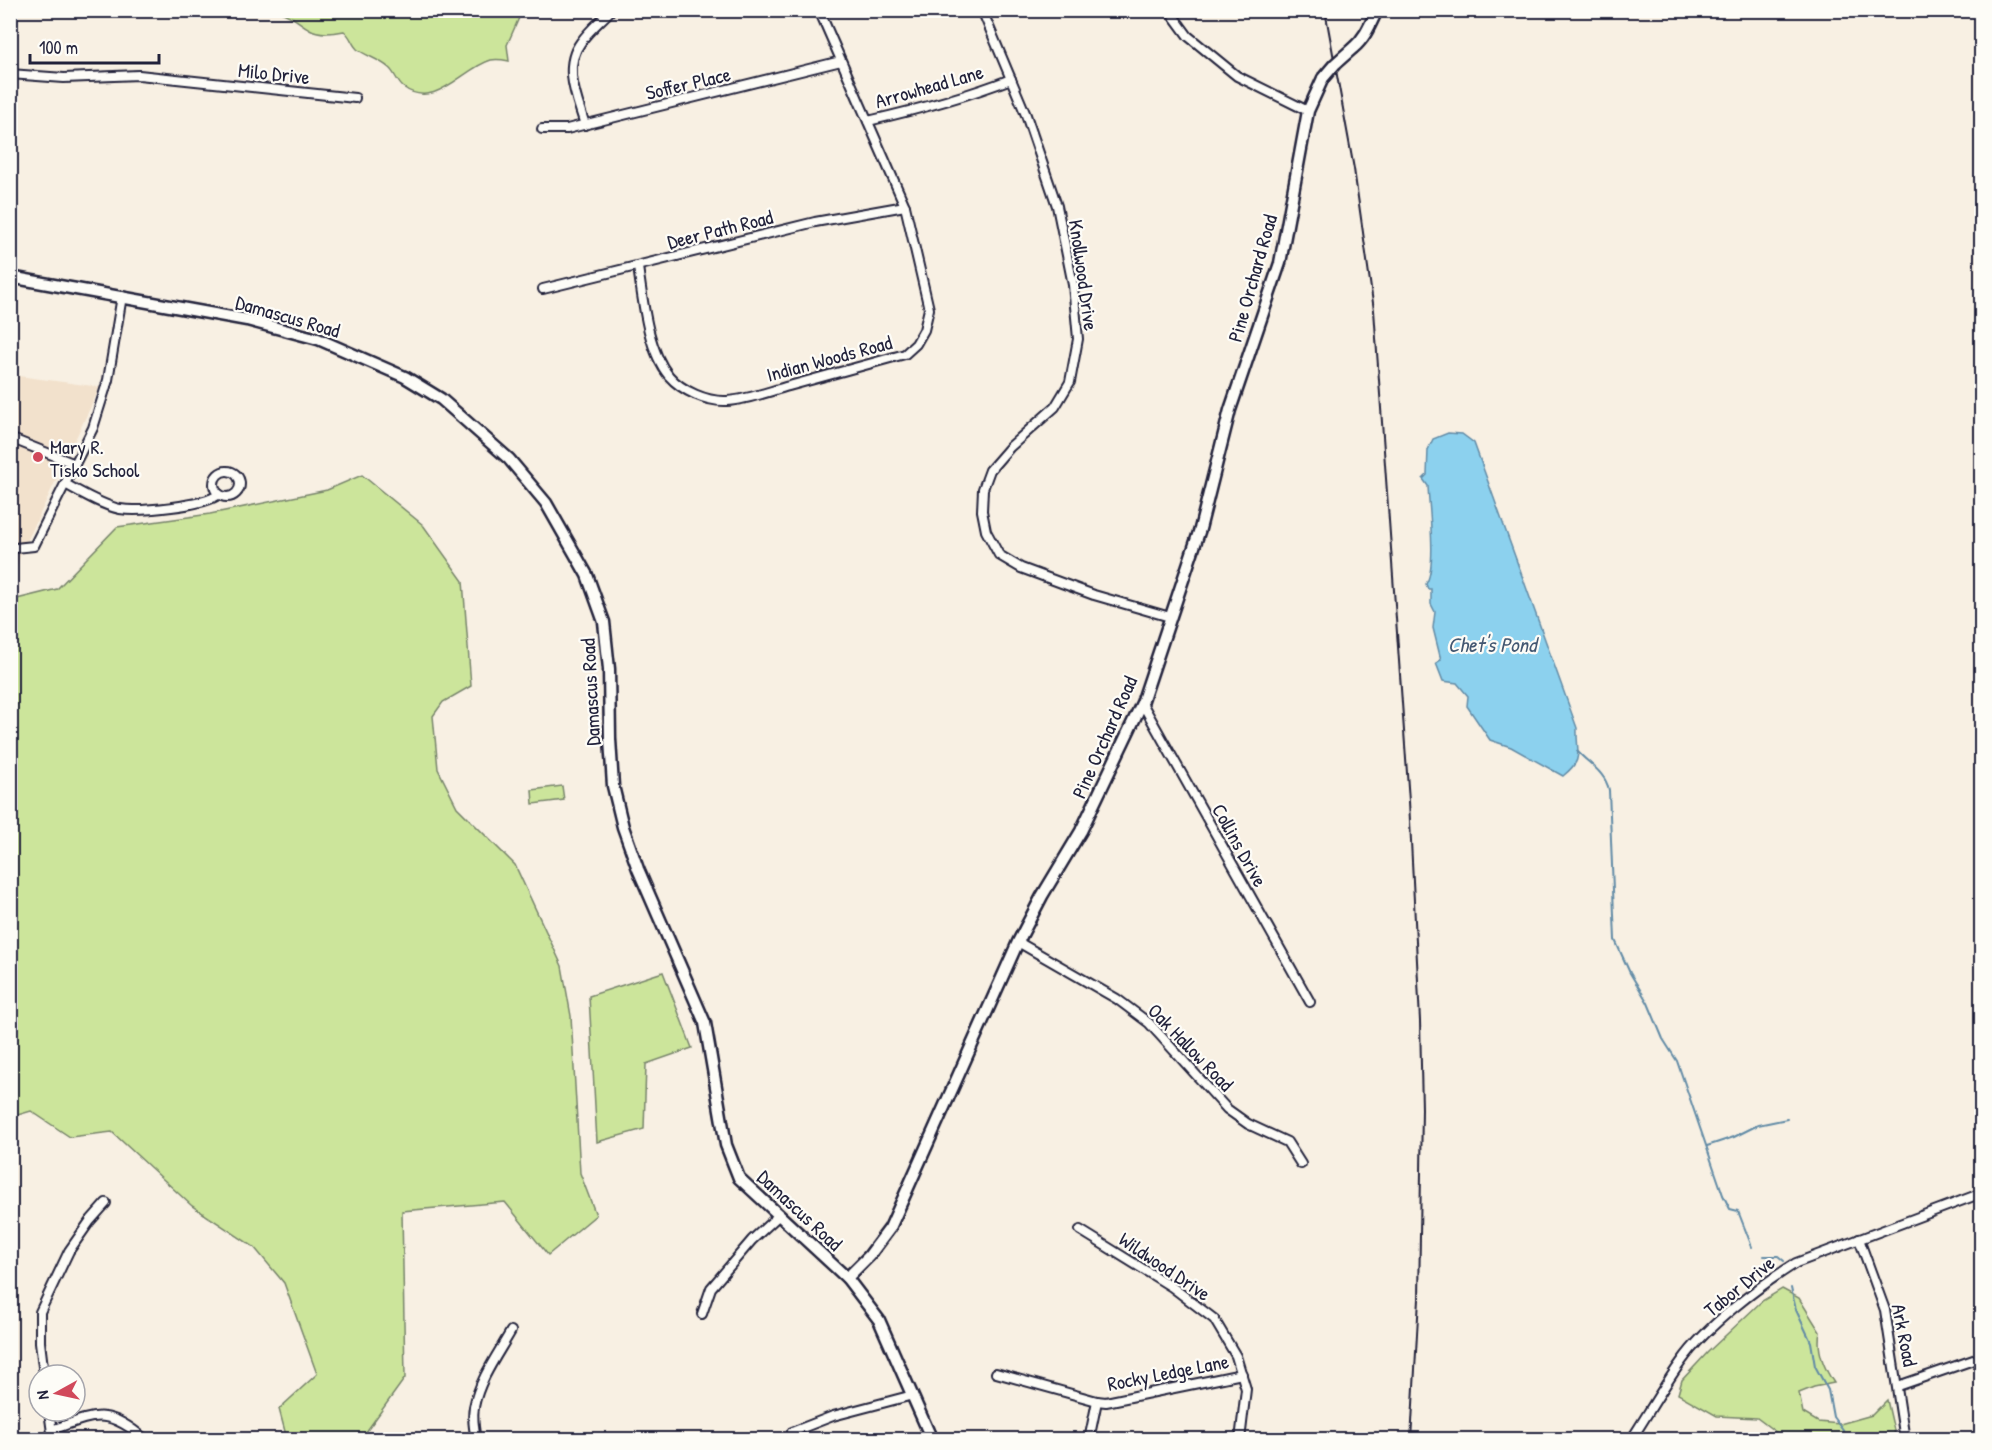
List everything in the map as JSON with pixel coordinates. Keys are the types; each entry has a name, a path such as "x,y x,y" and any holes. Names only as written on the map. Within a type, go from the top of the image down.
{"street":[{"path":"585,125 572,81 571,63 580,42 611,10"},
{"name":"Arrowhead Lane","path":"819,10 868,121 987,89 1011,79"},
{"name":"Knollwood Drive","path":"982,10 1026,115 1057,206 1073,285 1078,339 1070,382 1056,407 1010,447 990,470 983,489 982,511 986,531 999,555 1022,568 1094,595 1170,617"},
{"path":"1169,10 1188,36 1237,76 1308,111"},
{"name":"Pine Orchard Road","path":"847,1278 869,1256 890,1228 1018,942 1042,896 1081,831 1142,703 1200,529 1230,410 1280,263 1308,111 1323,78 1361,41 1377,10"},
{"name":"Soffer Place","path":"542,129 567,129 585,125 801,73 841,61"},
{"name":"Milo Drive","path":"10,74 64,78 139,75 355,98"},
{"name":"Indian Woods Road","path":"638,267 647,319 657,355 670,376 689,392 709,399 727,401 904,354 916,344 924,330 929,309 905,206 868,121"},
{"name":"Deer Path Road","path":"543,289 814,222 905,206"},
{"name":"Damascus Road","path":"10,277 247,320 318,339 405,377 441,399 501,452 546,503 587,575 603,622 609,669 610,739 614,786 623,827 638,869 705,1023 726,1145 739,1178 847,1278"},
{"path":"10,547 34,546 93,428 108,380 122,296"},
{"path":"10,438 75,464"},
{"path":"65,484 118,509 142,510 200,503 215,498 219,494"},
{"name":"Collins Drive","path":"1142,703 1310,1002"},
{"name":"Oak Hallow Road","path":"1018,942 1110,994 1149,1023 1227,1109 1248,1124 1287,1142 1301,1164"},
{"name":"Tabor Drive","path":"1631,1440 1682,1361 1698,1342 1770,1280 1796,1263 1982,1193"},
{"path":"43,1363 40,1312 69,1251 106,1203"},
{"path":"702,1314 711,1288 752,1240 778,1216"},
{"name":"Wildwood Drive","path":"1080,1230 1172,1287 1214,1319 1236,1356 1246,1389 1240,1440"},
{"name":"Ark Road","path":"1859,1239 1885,1310 1905,1440"},
{"path":"847,1278 879,1320 932,1440"},
{"path":"476,1440 473,1424 474,1406 483,1382 511,1331"},
{"path":"1898,1386 1982,1357"},
{"name":"Rocky Ledge Lane","path":"996,1373 1106,1402 1242,1374"},
{"path":"792,1432 833,1416 913,1395"},
{"path":"1089,1440 1097,1401"},
{"path":"52,1430 97,1415 113,1418 146,1440"},
{"path":"51,1423 53,1440"}],"shaded area":[{"name":"Mary R. Tisko School","path":"11,375 100,387 21,554 11,586"}],"green space":[{"path":"278,11 522,11 507,45 509,61 491,60 480,64 448,86 426,94 415,93 403,87 389,68 357,49 344,31 321,33 313,31"},
{"path":"362,475 423,525 463,581 471,686 443,702 433,716 438,769 457,807 515,865 562,966 571,1016 580,1173 596,1215 548,1255 505,1202 402,1211 405,1378 361,1439 287,1439 279,1409 317,1374 284,1283 254,1247 192,1206 112,1132 70,1137 31,1111 11,1117 11,603 13,600 57,589 117,527 210,514 327,490"},
{"path":"562,786 564,800 533,804 532,790"},
{"path":"663,972 692,1048 646,1064 644,1129 597,1142 589,996"},
{"path":"1782,1289 1799,1298 1820,1332 1819,1346 1822,1359 1834,1383 1799,1393 1803,1413 1818,1422 1840,1424 1872,1415 1887,1400 1896,1439 1785,1439 1757,1418 1717,1416 1678,1394 1682,1380 1708,1352 1762,1301"}],"water":[{"name":"Chet's Pond","path":"1448,433 1462,434 1474,443 1577,728 1577,760 1563,776 1511,747 1490,740 1467,706 1468,696 1457,683 1443,681 1436,663 1441,660 1433,628 1435,612 1431,604 1431,589 1428,589 1426,584 1431,565 1432,537 1428,486 1423,479 1427,475 1428,450 1433,439"}],"waterway":[{"path":"1577,751 1601,773 1609,790 1615,940 1630,973 1648,1003 1663,1039 1677,1061 1723,1195 1730,1209 1738,1211 1752,1247"},
{"path":"1707,1146 1734,1137 1758,1125 1787,1119"},
{"path":"1764,1256 1778,1256 1784,1261"},
{"path":"1791,1288 1796,1310 1811,1342 1815,1366 1828,1390 1833,1417 1850,1440"}],"railway":[{"path":"1325,10 1354,169 1374,310 1409,801 1422,1109 1419,1299 1411,1440"}],"place":[{"name":"Mary R. Tisko School","path":"38,457"}]}
